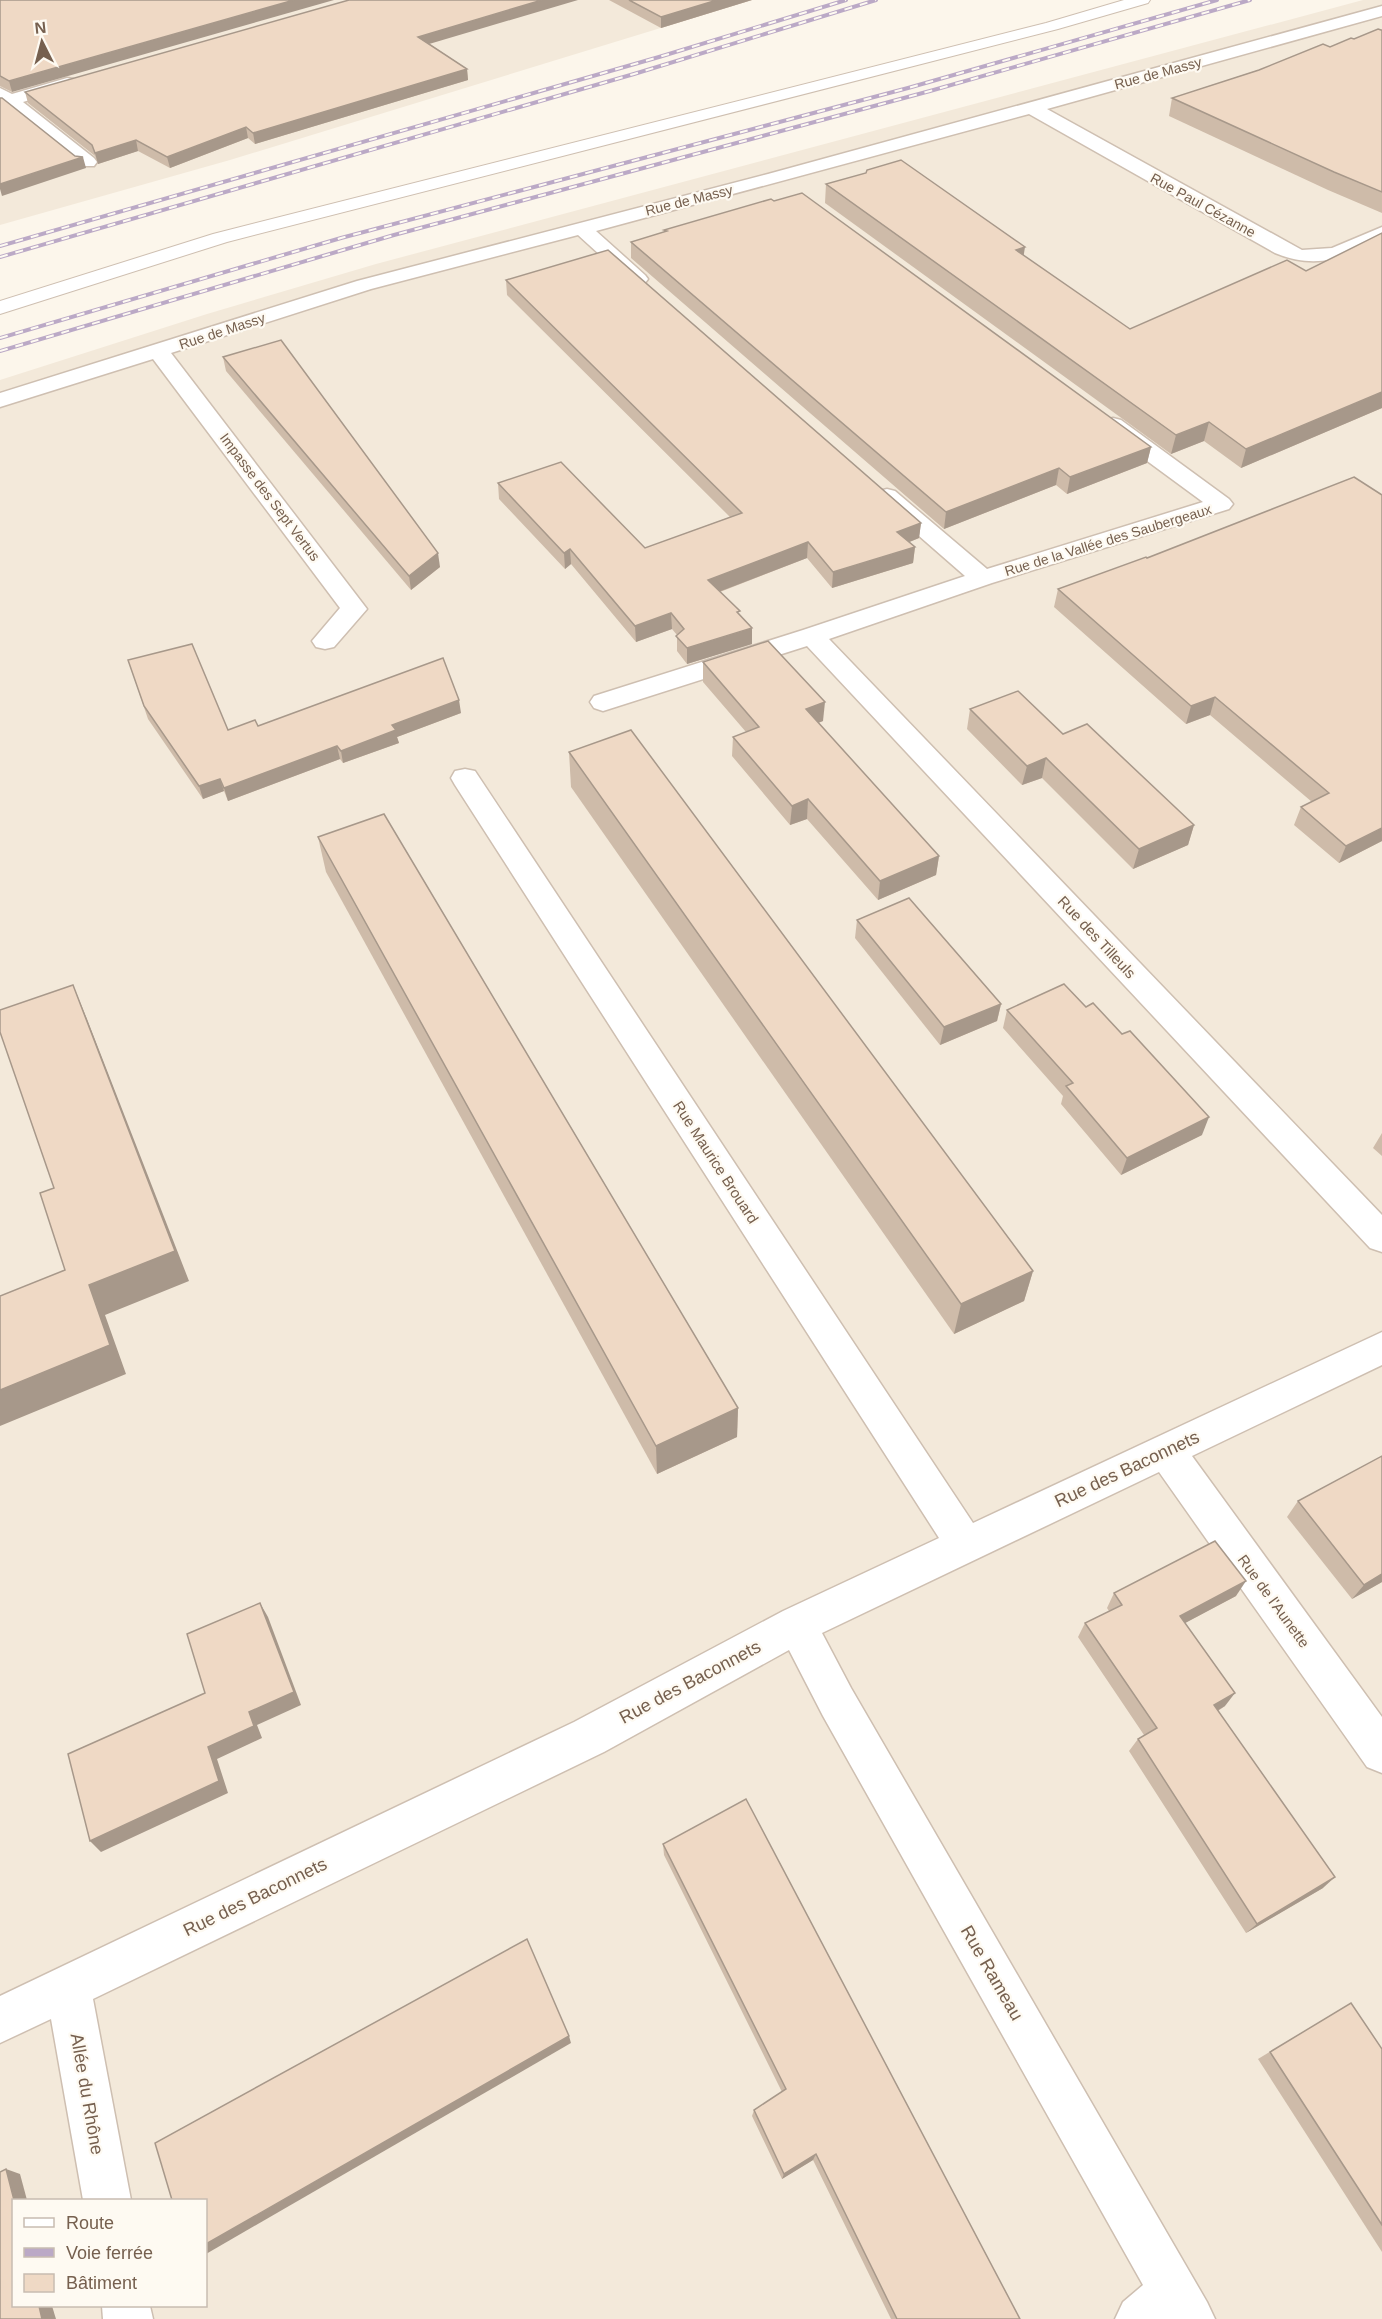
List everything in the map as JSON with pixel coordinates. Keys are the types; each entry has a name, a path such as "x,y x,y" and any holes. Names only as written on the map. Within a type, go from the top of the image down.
{"street":[{"name":"Rue de Massy","path":"0,400 364,285 774,178 1382,11"},
{"path":"3,98 84,78"},
{"path":"3,98 87,162"},
{"name":"Rue Paul Cézanne","path":"1032,108 1282,249 1299,256 1336,254 1382,233"},
{"path":"774,178 797,194"},
{"path":"582,227 592,239 654,293"},
{"name":"Impasse des Sept Vertus","path":"158,351 354,609 325,641"},
{"name":"Rue de la Vallée des Saubergeaux","path":"983,578 1221,504 1099,415"},
{"path":"867,478 983,578"},
{"path":"603,702 812,636 983,578"},
{"name":"Rue des Tilleuls","path":"812,636 1382,1238"},
{"name":"Rue Maurice Brouard","path":"465,778 966,1546"},
{"name":"Rue des Baconnets","path":"0,2020 589,1737 797,1625 1382,1348"},
{"name":"Rue de l'Aunette","path":"1166,1451 1382,1752"},
{"name":"Rue Rameau","path":"797,1625 1168,2310"},
{"name":"Allée du Rhône","path":"68,1987 107,2199"}],"lane":[{"path":"0,308 220,238 1052,26 1142,0"}],"shaded area":[{"path":"0,0 752,0 230,160 0,225"},
{"path":"1363,0 1382,0 1382,2319 0,2319 0,380 207,314 376,264"}],"building":[{"path":"0,0 294,0 9,81 0,76"},
{"path":"349,0 542,0 418,37 467,69 253,133 246,127 167,157 136,140 95,153 92,145 25,92"},
{"path":"629,0 717,0 661,17"},
{"path":"1378,29 1382,30 1382,192 1172,98 1259,70 1323,44 1330,47"},
{"path":"0,98 75,156 83,157 0,184"},
{"path":"901,160 1025,247 1016,250 1130,329 1287,260 1306,271 1382,233 1382,392 1246,449 1209,422 1176,435 826,184"},
{"path":"802,193 1151,447 1070,477 1059,468 946,512 631,242 771,199 774,201"},
{"path":"608,250 921,523 897,532 915,547 833,572 808,542 708,580 740,611 737,612 752,628 687,648 676,636 684,629 671,613 635,626 570,549 564,553 498,483 561,462 645,548 742,513 506,280"},
{"path":"281,340 438,553 409,576 223,357"},
{"path":"1354,477 1382,495 1382,828 1346,846 1301,807 1329,793 1215,697 1191,706 1058,589 1147,558"},
{"path":"768,641 825,702 806,709 939,856 880,881 808,799 792,806 733,737 759,727 703,662"},
{"path":"192,644 228,730 255,720 258,726 443,658 459,700 392,725 396,730 341,751 337,746 224,788 220,779 199,786 144,706 128,660"},
{"path":"1018,691 1063,734 1087,724 1194,825 1139,849 1046,758 1027,766 970,709"},
{"path":"631,730 1033,1271 961,1304 569,752"},
{"path":"384,814 738,1408 656,1446 318,837"},
{"path":"909,898 1001,1004 944,1027 857,920"},
{"path":"1064,984 1086,1007 1093,1003 1122,1034 1130,1031 1209,1117 1127,1158 1066,1086 1073,1083 1007,1010"},
{"path":"73,985 175,1251 89,1285 110,1345 0,1390 0,1296 65,1270 40,1193 54,1188 0,1032 0,1010"},
{"path":"1382,1456 1382,1574 1364,1585 1298,1501"},
{"path":"1215,1541 1246,1581 1180,1616 1235,1693 1214,1705 1335,1877 1257,1924 1138,1739 1157,1728 1085,1623 1122,1605 1114,1593"},
{"path":"260,1603 294,1692 249,1712 254,1726 208,1747 219,1781 90,1841 68,1754 205,1693 187,1634"},
{"path":"746,1799 1020,2319 897,2319 816,2154 784,2174 754,2110 786,2089 663,1844"},
{"path":"527,1939 569,2036 207,2243 207,2199 172,2199 155,2143"},
{"path":"1351,2003 1382,2049 1382,2225 1270,2052"},
{"path":"6,2169 14,2199 12,2307 39,2307 42,2319 0,2319 0,2172"}],"railway":[{"path":"0,246 659,57 846,0"},
{"path":"0,257 634,74 876,0"},
{"path":"0,338 341,238 908,88 1217,0"},
{"path":"0,351 394,235 930,91 1250,0"}]}
